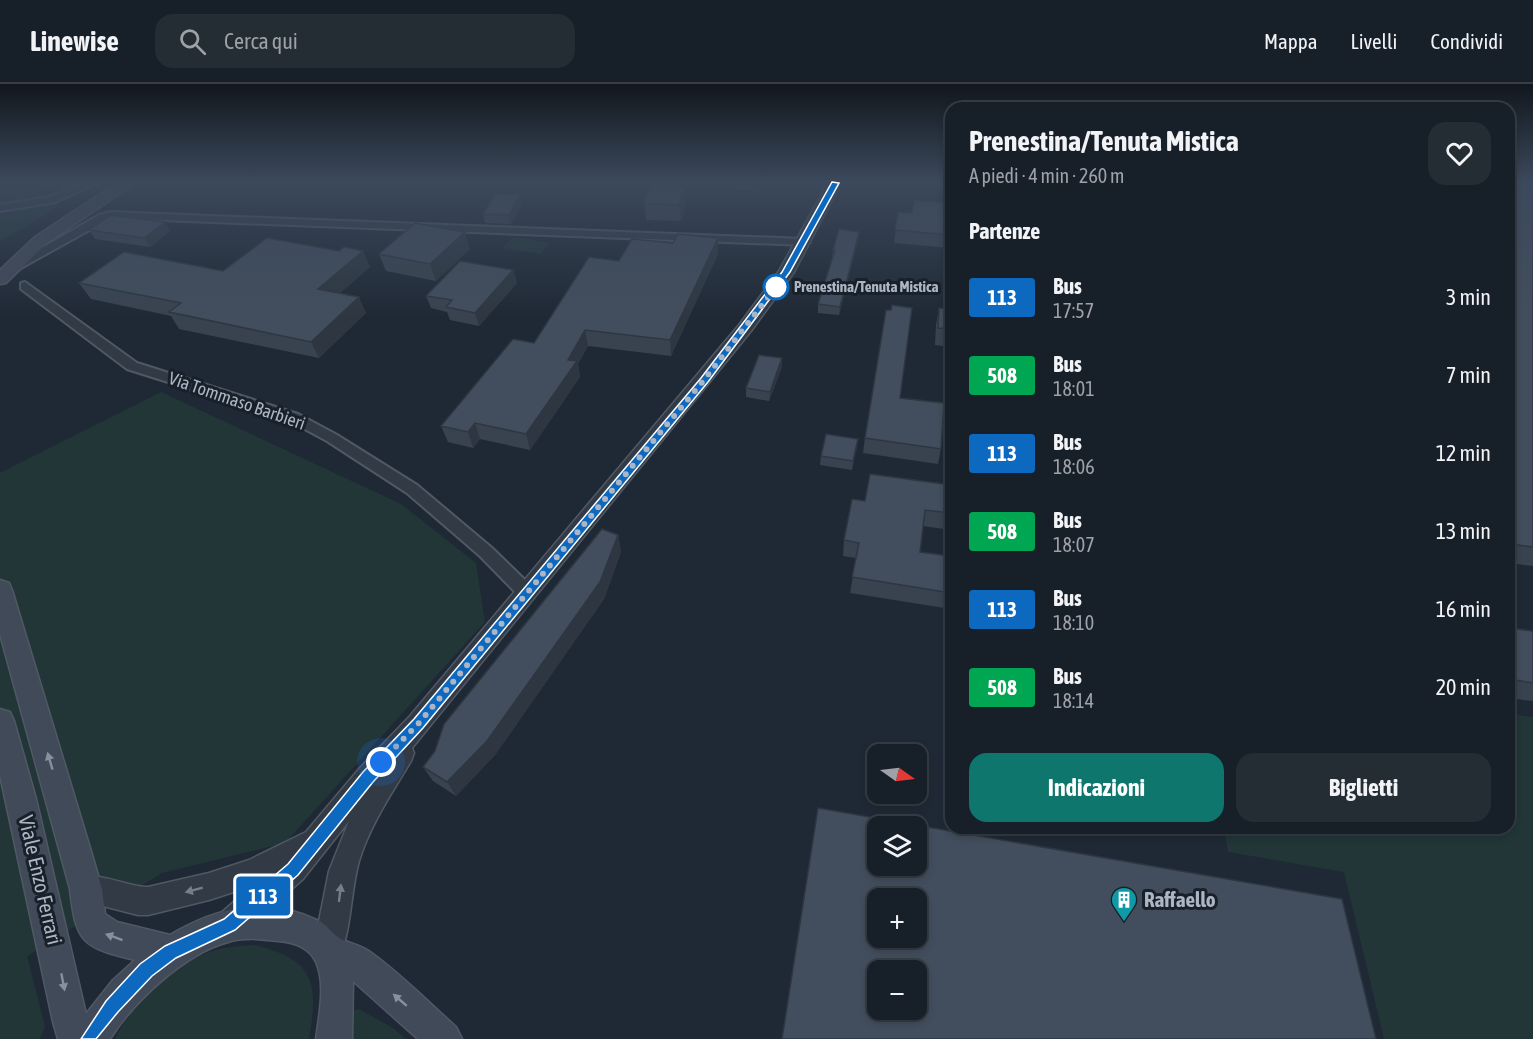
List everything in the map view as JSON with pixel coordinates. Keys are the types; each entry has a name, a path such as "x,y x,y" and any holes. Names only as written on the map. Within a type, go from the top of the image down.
{"main road":[{"path":"2,270 38,228"},
{"path":"2,270 60,228"},
{"name":"Viale Enzo Ferrari","path":"0,590 86,889 87,914 90,922 109,937 170,952"},
{"name":"Viale Enzo Ferrari","path":"0,721 21,799 70,1022 76,1039"},
{"path":"90,1039 106,1014 131,984 170,952 230,924 275,924 292,926 317,938 329,952 337,987 334,1039"},
{"path":"329,952 358,963 444,1039"}],"street":[{"path":"2,270 83,228"},
{"path":"445,228 804,242"},
{"path":"230,924 293,869 322,831 394,748 419,723 704,380 779,283 812,228"},
{"name":"Via Tommaso Barbieri","path":"25,286 132,366 293,417 332,438 412,489 486,552 527,593"},
{"path":"329,952 346,858 356,835 419,723"},
{"path":"86,889 138,901 165,897 254,872 287,856 322,831"}],"green space":[{"path":"0,228 23,228 0,242"},
{"path":"513,237 550,243 541,254 503,248"},
{"path":"161,392 401,504 476,563 485,622 285,843 162,873 27,956 45,1027 40,1039 0,1039 0,473"},
{"path":"1515,715 1533,717 1533,1039 1384,1039 1344,872 1228,852 1225,834 1515,834"},
{"path":"255,945 290,958 301,966 308,976 313,1002 309,1039 115,1039 122,1025 141,1000 177,968 190,960 216,950"},
{"path":"359,1009 393,1028 406,1039 350,1039 354,1010"}],"building":[{"path":"93,228 158,228 144,238 89,230"},
{"path":"410,228 440,228 465,232 430,264 379,254"},
{"path":"895,228 945,228 945,234 895,230"},
{"path":"1515,228 1533,228 1533,547 1515,545"},
{"path":"839,229 859,232 840,307 818,304 835,250 833,250"},
{"path":"678,234 718,238 670,340 585,330 568,360 577,361 526,434 475,423 468,432 441,426 513,339 534,343 589,257 619,261 632,239 673,243"},
{"path":"267,238 339,251 344,247 363,251 318,289 359,297 311,342 169,312 181,303 79,283 124,252 223,271"},
{"path":"460,261 513,270 475,313 446,307 452,300 426,296"},
{"path":"892,305 912,308 900,398 944,403 941,449 865,438 886,310 891,310"},
{"path":"939,308 945,308 945,329 938,328"},
{"path":"759,355 782,358 770,392 746,388"},
{"path":"826,434 858,439 853,461 821,456"},
{"path":"870,474 945,484 945,512 925,510 920,552 945,555 945,592 852,577 859,543 844,540 852,499 865,501"},
{"path":"602,529 618,535 600,582 487,741 447,782 423,767 435,751 444,724"},
{"path":"1515,629 1533,631 1533,683 1515,680"},
{"name":"Raffaello","path":"818,808 867,817 867,876 927,876 927,827 945,830 945,834 968,834 1342,899 1376,1039 782,1039"}],"bus line":[{"name":"113","path":"90,1039 112,1006 146,970 170,952 230,924 293,869 368,777 419,723 704,380 786,272 812,228"}],"place":[{"name":"Prenestina/Tenuta Mistica","path":"776,287"},
{"name":"Raffaello","path":"1124,923"}],"route":[{"path":"381,762 419,723 692,395 776,287"}]}
